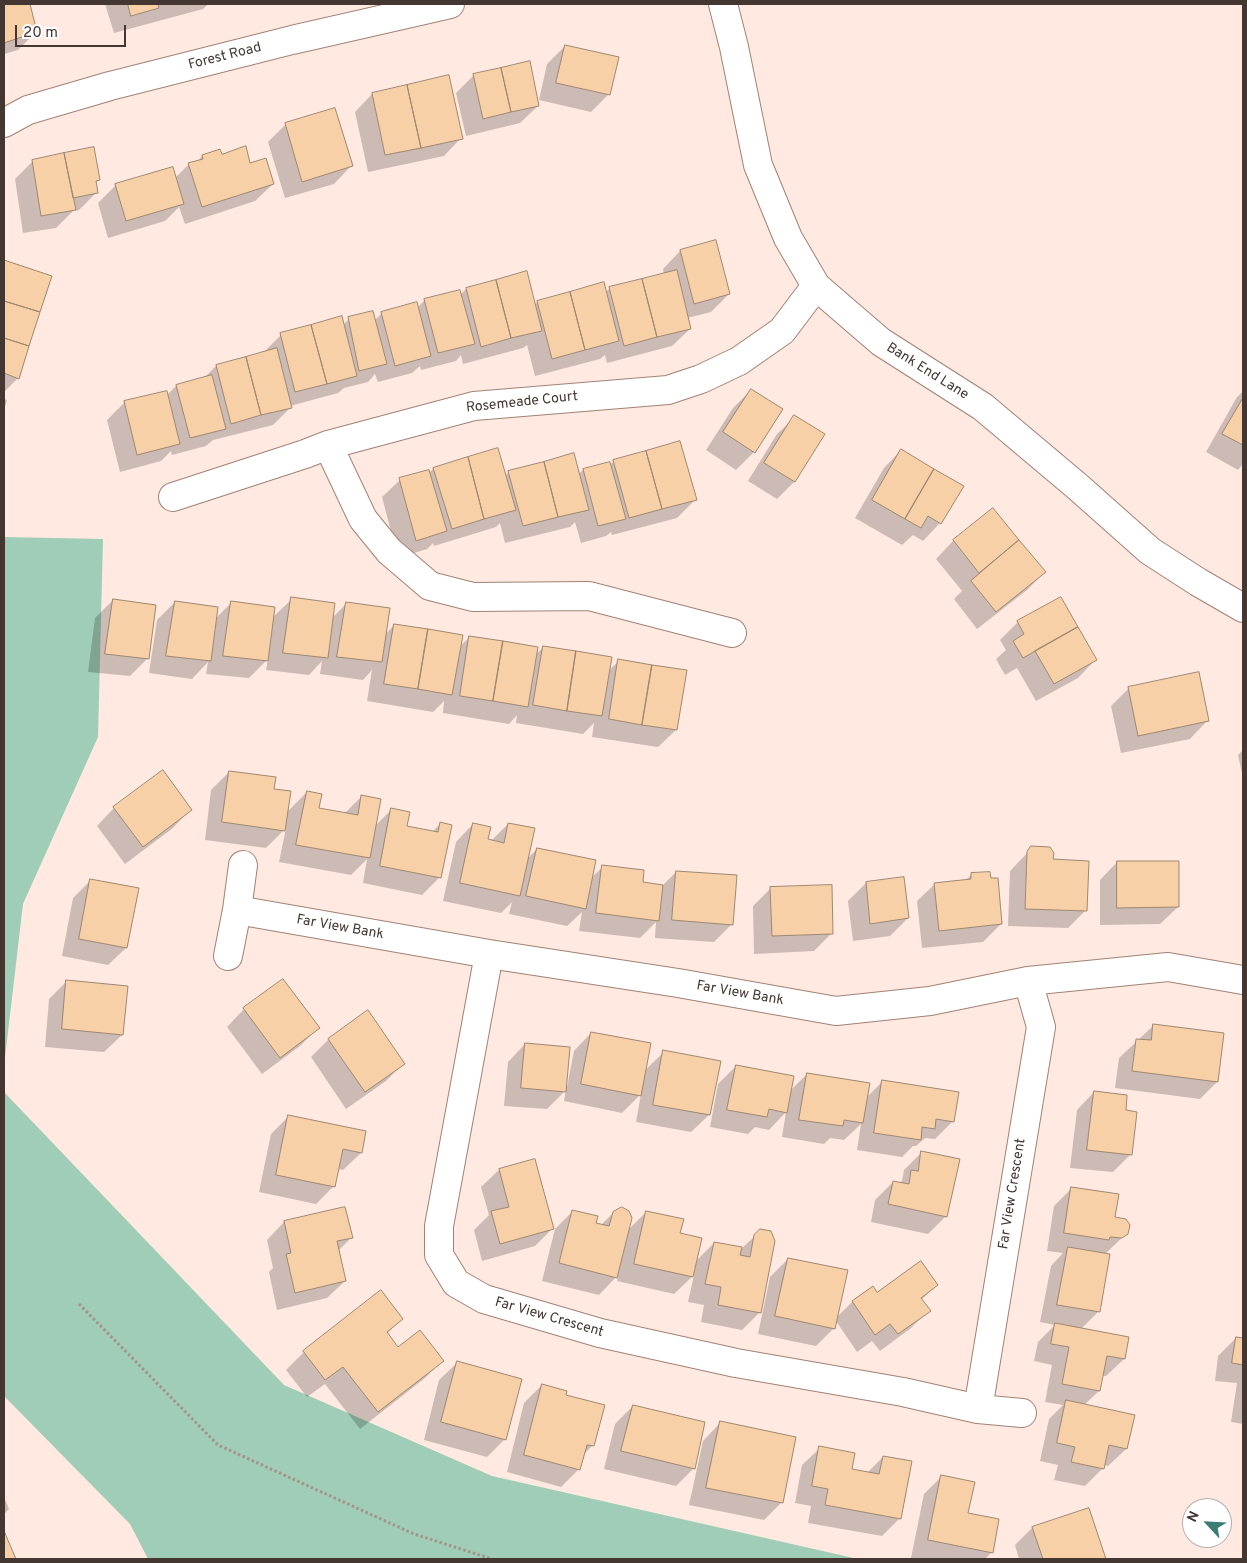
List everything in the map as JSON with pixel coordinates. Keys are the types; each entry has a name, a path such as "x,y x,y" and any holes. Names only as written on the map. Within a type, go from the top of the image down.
{"street":[{"name":"Forest Road","path":"4,123 28,110 110,86 292,40 450,4"},
{"name":"Bank End Lane","path":"723,4 734,46 758,165 788,238 816,286 881,342 983,407 1150,551 1243,608"},
{"name":"Rosemeade Court","path":"173,497 328,445 474,406 668,390 739,361 782,331 816,286"},
{"path":"328,445 363,519 389,552 430,586 473,597 589,596 732,633"},
{"path":"228,956 243,865"},
{"name":"Far View Bank","path":"237,910 489,954 836,1010 930,1001 1028,981 1168,967 1243,980"},
{"name":"Far View Crescent","path":"489,954 439,1226 439,1255 456,1283 484,1299 600,1333 736,1363 903,1392 978,1409 1022,1413"},
{"name":"Far View Crescent","path":"978,1409 1041,1027 1028,981"}],"path":[{"path":"79,1304 218,1445 414,1534 492,1559"}],"green space":[{"path":"4,537 103,539 98,737 23,904 4,1066"},
{"path":"4,1092 284,1385 492,1476 858,1559 148,1559 130,1524 4,1396"}],"building":[{"path":"4,4 30,4 37,32 4,43"},
{"path":"128,4 158,4 159,8 131,16"},
{"path":"565,45 619,57 610,95 556,83"},
{"path":"530,61 539,106 511,112 501,68"},
{"path":"501,68 511,112 483,119 473,74"},
{"path":"449,75 463,139 421,148 407,85"},
{"path":"407,85 421,148 385,155 372,93"},
{"path":"335,108 353,166 302,182 285,123"},
{"path":"246,146 250,163 266,158 274,184 202,207 188,163 203,159 202,155 220,149 222,154"},
{"path":"94,147 100,180 96,181 98,193 73,198 64,153"},
{"path":"64,153 76,210 41,216 32,160"},
{"path":"173,167 184,204 126,221 115,184"},
{"path":"716,240 730,294 694,304 680,250"},
{"path":"4,260 52,276 40,312 4,301"},
{"path":"677,270 691,329 657,337 642,279"},
{"path":"527,271 542,331 511,338 496,280"},
{"path":"642,279 657,337 624,346 609,287"},
{"path":"496,280 511,338 481,347 466,288"},
{"path":"604,282 619,341 585,350 570,292"},
{"path":"460,290 475,344 438,353 424,299"},
{"path":"570,292 585,350 552,359 537,301"},
{"path":"4,301 40,312 29,346 4,338"},
{"path":"417,302 431,356 395,366 381,312"},
{"path":"373,311 387,364 359,371 348,317"},
{"path":"342,316 357,376 327,384 311,325"},
{"path":"311,325 327,384 295,392 280,333"},
{"path":"4,338 29,346 19,379 4,373"},
{"path":"277,348 292,408 261,415 246,357"},
{"path":"246,357 261,415 231,424 216,365"},
{"path":"212,375 226,429 190,438 176,385"},
{"path":"751,389 783,409 755,453 723,432"},
{"path":"167,391 180,444 137,455 124,401"},
{"path":"1243,398 1243,445 1222,434"},
{"path":"794,415 825,434 795,482 764,463"},
{"path":"680,441 697,500 662,509 646,451"},
{"path":"498,448 516,510 484,519 468,457"},
{"path":"901,449 934,469 905,519 872,500"},
{"path":"646,451 662,509 629,518 613,460"},
{"path":"574,453 589,510 558,517 544,462"},
{"path":"468,457 484,519 452,529 433,468"},
{"path":"544,462 558,517 523,526 508,471"},
{"path":"610,462 626,519 598,526 583,469"},
{"path":"934,469 964,486 941,524 928,516 921,528 905,519"},
{"path":"429,470 447,531 416,541 399,478"},
{"path":"993,508 1019,540 979,573 953,540"},
{"path":"1019,540 1046,572 996,612 971,581"},
{"path":"291,597 335,603 328,658 283,653"},
{"path":"1061,597 1078,627 1023,658 1013,641 1024,634 1017,621"},
{"path":"113,599 156,605 149,659 105,654"},
{"path":"175,601 218,607 211,661 166,656"},
{"path":"231,601 275,607 268,661 223,656"},
{"path":"346,602 390,608 382,662 337,657"},
{"path":"394,624 428,629 418,689 384,684"},
{"path":"1078,627 1097,660 1054,684 1035,651"},
{"path":"428,629 463,635 452,695 418,689"},
{"path":"469,636 503,641 493,701 460,696"},
{"path":"503,641 538,647 528,707 493,701"},
{"path":"543,646 576,651 567,711 533,705"},
{"path":"576,651 612,657 602,716 567,711"},
{"path":"618,659 652,665 642,725 609,719"},
{"path":"652,665 687,670 677,730 642,725"},
{"path":"1199,672 1209,721 1138,736 1128,687"},
{"path":"163,770 192,810 143,847 113,807"},
{"path":"229,771 276,777 274,789 291,791 285,831 222,822"},
{"path":"307,791 322,794 319,808 358,815 361,795 381,799 370,858 296,845"},
{"path":"391,808 410,812 407,826 438,832 440,822 452,825 441,878 380,866"},
{"path":"473,823 491,827 488,839 504,843 508,823 535,828 520,896 460,883"},
{"path":"1031,846 1050,847 1054,853 1053,859 1089,861 1087,911 1025,909 1027,852"},
{"path":"537,848 596,860 586,909 526,896"},
{"path":"1117,861 1179,861 1179,907 1117,908"},
{"path":"602,865 644,870 643,882 663,885 659,921 596,913"},
{"path":"676,871 737,875 733,925 672,920"},
{"path":"990,872 991,878 998,878 1002,924 939,931 934,883 971,879 971,873"},
{"path":"904,877 909,918 870,924 866,882"},
{"path":"90,879 139,888 127,948 79,939"},
{"path":"832,885 833,934 772,936 770,887"},
{"path":"283,979 320,1028 280,1058 243,1008"},
{"path":"66,980 128,986 123,1035 62,1029"},
{"path":"368,1010 405,1064 365,1092 328,1039"},
{"path":"1153,1024 1224,1033 1218,1082 1132,1071 1136,1039 1151,1040"},
{"path":"591,1032 651,1043 641,1096 581,1084"},
{"path":"525,1043 570,1047 566,1092 521,1088"},
{"path":"663,1050 721,1061 710,1115 653,1105"},
{"path":"736,1065 794,1076 787,1113 769,1109 767,1117 727,1110"},
{"path":"807,1073 870,1083 863,1123 844,1120 843,1126 799,1120"},
{"path":"882,1080 959,1092 954,1122 936,1119 935,1129 922,1127 921,1140 874,1133"},
{"path":"1094,1091 1127,1095 1126,1110 1137,1112 1132,1155 1087,1150"},
{"path":"288,1115 366,1131 362,1153 343,1149 335,1187 276,1175"},
{"path":"921,1151 960,1159 947,1217 888,1204 893,1181 909,1184 911,1170 918,1171"},
{"path":"535,1159 554,1229 500,1244 491,1211 509,1207 499,1169"},
{"path":"1071,1187 1119,1194 1115,1217 1126,1219 1130,1225 1128,1234 1122,1238 1110,1237 1109,1240 1064,1233"},
{"path":"345,1207 353,1238 337,1241 346,1281 295,1293 286,1254 291,1253 284,1221"},
{"path":"622,1207 629,1211 632,1218 617,1278 559,1263 572,1210 598,1216 596,1223 609,1226 613,1212"},
{"path":"646,1211 684,1219 680,1233 702,1238 693,1277 634,1264"},
{"path":"760,1229 771,1231 775,1241 761,1313 718,1305 721,1287 705,1284 714,1242 742,1247 740,1255 750,1257 754,1235"},
{"path":"1068,1247 1110,1254 1100,1312 1057,1305"},
{"path":"788,1258 848,1270 835,1329 775,1316"},
{"path":"921,1261 938,1285 921,1298 931,1311 898,1334 890,1324 875,1335 852,1301 873,1286 877,1292"},
{"path":"381,1290 403,1319 387,1332 398,1347 420,1330 444,1361 378,1412 343,1367 325,1380 303,1351"},
{"path":"1055,1323 1129,1337 1125,1359 1107,1356 1100,1391 1062,1384 1069,1347 1051,1344"},
{"path":"1236,1337 1243,1338 1243,1365 1232,1363"},
{"path":"457,1361 522,1379 506,1440 441,1422"},
{"path":"542,1384 567,1391 566,1395 605,1405 594,1446 587,1445 580,1470 524,1455"},
{"path":"1066,1400 1135,1415 1127,1449 1109,1445 1104,1469 1071,1462 1075,1447 1057,1443"},
{"path":"633,1405 705,1422 695,1469 621,1451"},
{"path":"720,1421 796,1437 783,1503 706,1488"},
{"path":"819,1446 855,1453 852,1469 879,1474 883,1456 912,1461 901,1519 825,1505 828,1489 812,1486"},
{"path":"941,1475 975,1482 968,1513 999,1519 993,1553 928,1540"},
{"path":"1089,1508 1106,1559 1043,1559 1032,1527"},
{"path":"4,1531 16,1559 4,1559"}]}
